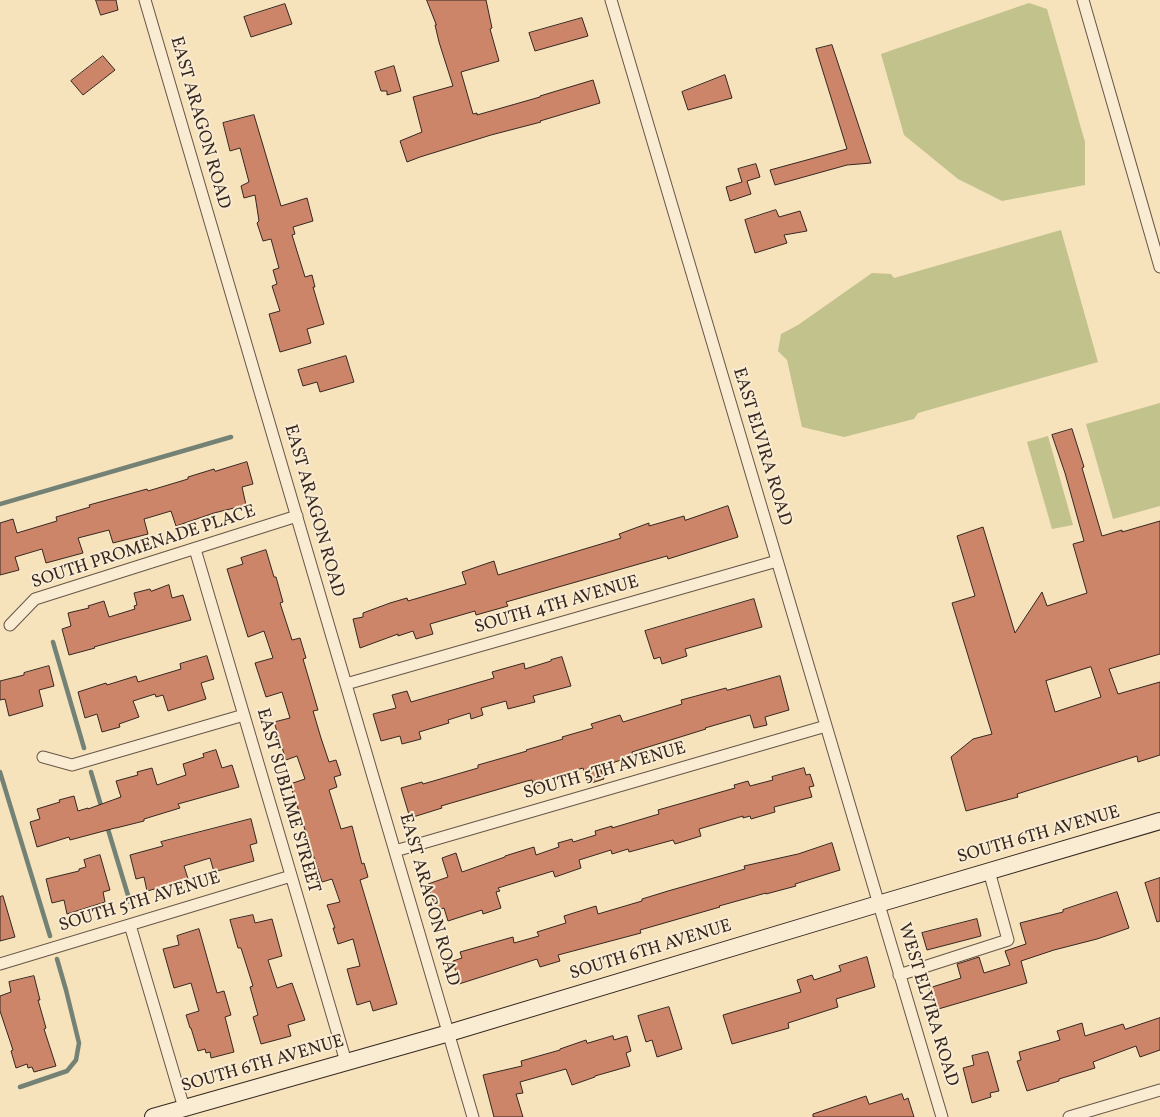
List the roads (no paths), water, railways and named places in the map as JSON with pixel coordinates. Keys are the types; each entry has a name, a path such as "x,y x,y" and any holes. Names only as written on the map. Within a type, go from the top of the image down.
{"street":[{"name":"EAST ARAGON ROAD","path":"145,0 473,1117"},
{"name":"EAST ELVIRA ROAD","path":"611,0 878,904"},
{"path":"1083,0 1160,267"},
{"name":"SOUTH PROMENADE PLACE","path":"10,624 35,600 296,516"},
{"name":"EAST SUBLIME STREET","path":"195,549 346,1062"},
{"name":"SOUTH 4TH AVENUE","path":"346,684 777,561"},
{"path":"44,757 72,765 244,715"},
{"name":"SOUTH 5TH AVENUE","path":"395,851 826,726"},
{"name":"SOUTH 6TH AVENUE","path":"153,1117 448,1033 1160,821"},
{"path":"899,975 1008,940 989,871"},
{"name":"SOUTH 5TH AVENUE","path":"0,964 291,876"},
{"name":"WEST ELVIRA ROAD","path":"878,904 942,1117"},
{"path":"130,924 184,1108"},
{"path":"1069,1117 1160,1090"}],"waterway":[{"path":"0,504 231,437"},
{"path":"53,642 84,748"},
{"path":"0,772 50,936"},
{"path":"91,772 102,809"},
{"path":"107,826 130,902"},
{"path":"20,1087 67,1071 76,1060 79,1043 57,959"}]}
